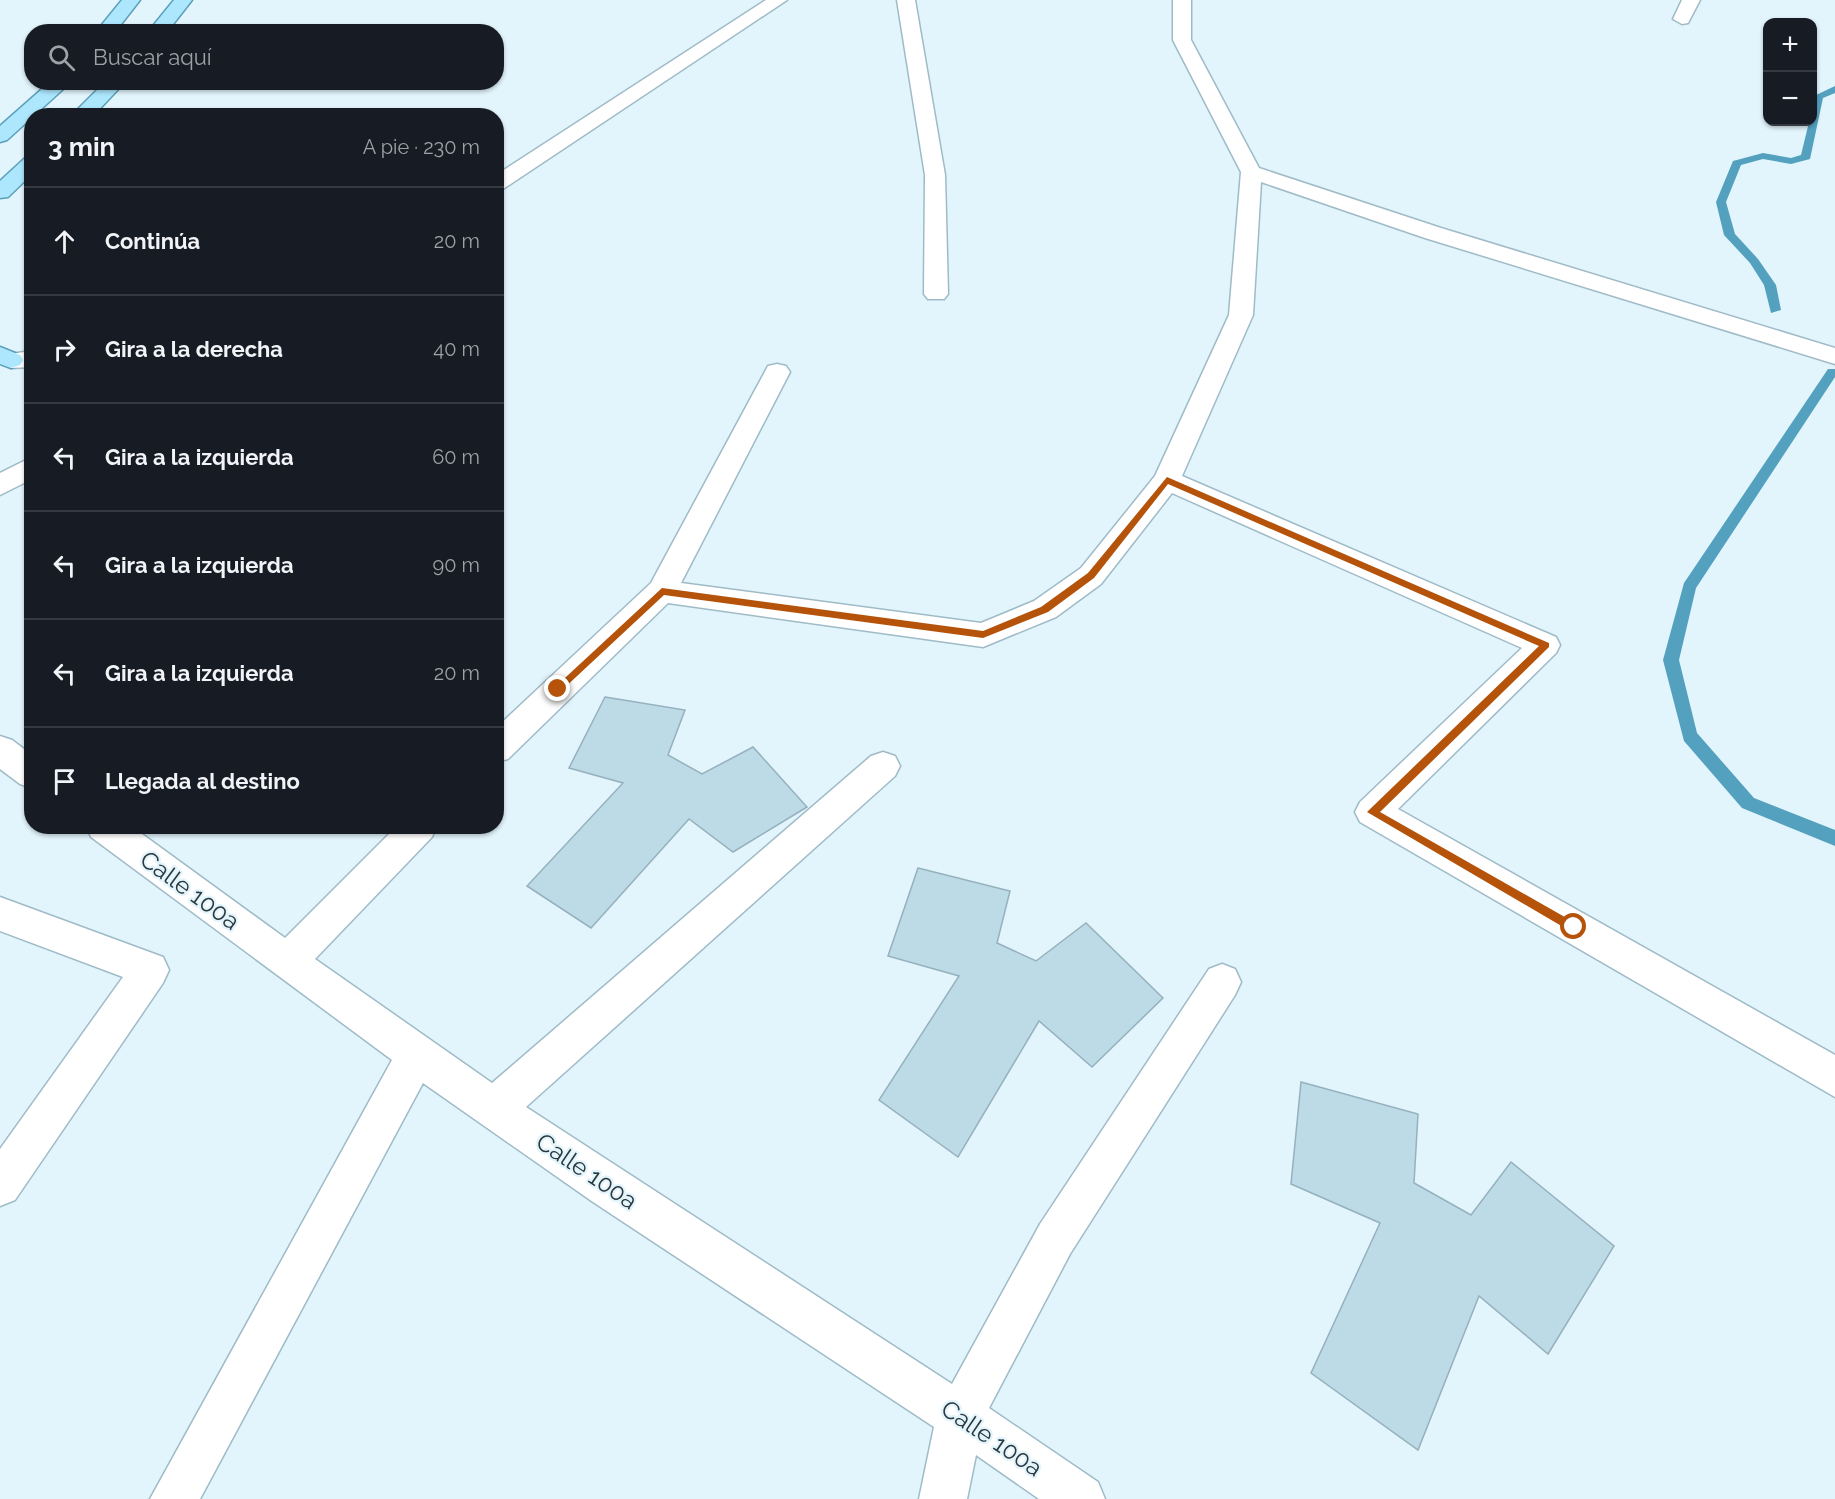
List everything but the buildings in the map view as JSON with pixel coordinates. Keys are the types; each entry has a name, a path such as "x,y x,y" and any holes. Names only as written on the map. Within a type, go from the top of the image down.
{"main road":[{"path":"112,24 131,0"},
{"path":"164,24 183,0"},
{"path":"32,108 53,90"},
{"path":"89,108 108,90"},
{"path":"0,136 24,115"},
{"path":"0,192 24,170"}],"street":[{"path":"504,180 778,0"},
{"path":"906,0 935,175 936,294"},
{"path":"662,591 983,635 1044,609 1091,576 1167,480 1241,315 1251,172 1182,40 1182,0"},
{"path":"1682,19 1691,0"},
{"path":"1251,172 1445,237 1835,356"},
{"path":"504,741 662,591 777,372"},
{"path":"0,486 24,471"},
{"path":"1167,480 1545,645 1372,812 1835,1077"},
{"path":"2,760 24,770"},
{"path":"494,1108 883,766"},
{"name":"Calle 100a","path":"114,834 287,962 494,1108 608,1186 960,1415 1081,1499"},
{"path":"287,962 412,834"},
{"path":"0,914 150,970 0,1185"},
{"path":"943,1499 960,1415 1055,1239 1222,982"},
{"path":"174,1499 417,1054"}],"waterway":[{"path":"1775,310 1770,285 1754,261 1730,235 1721,202 1737,163 1763,156 1791,161 1806,157 1819,96 1835,89"},
{"path":"1832,372 1689,587 1671,660 1690,736 1748,803 1835,838"}],"route":[{"path":"558,689 662,591 983,635 1044,609 1091,576 1167,480 1545,645 1372,812 1574,927"}]}
